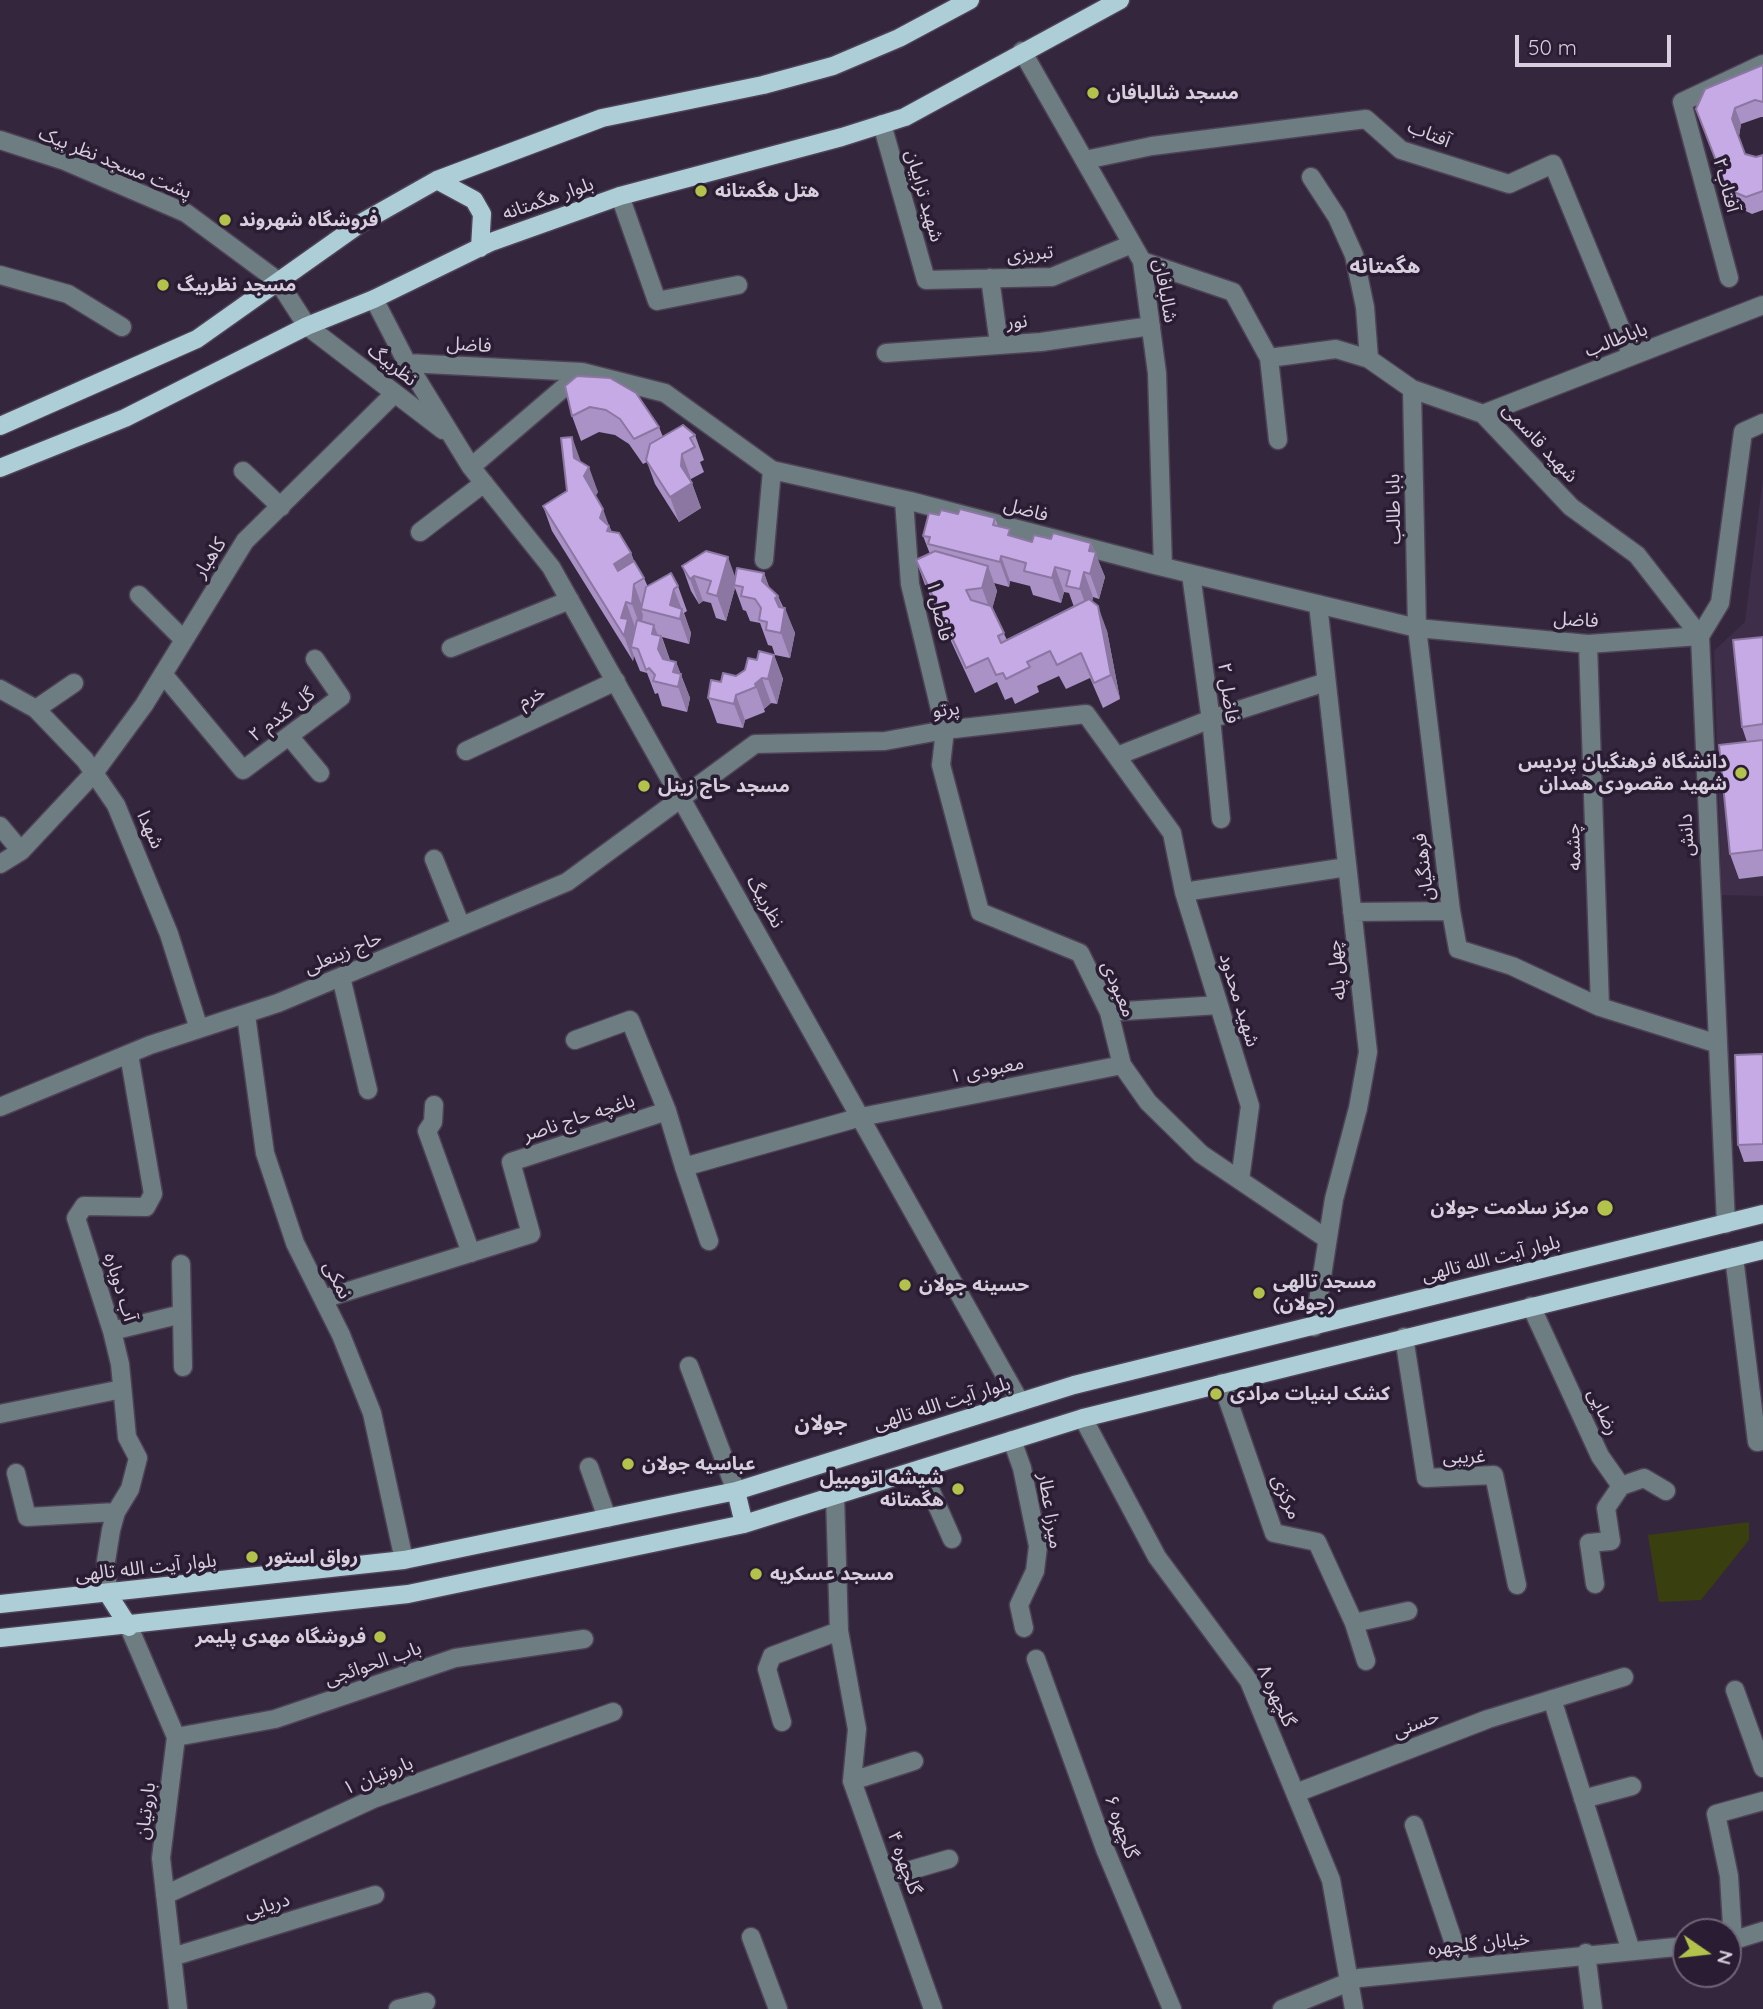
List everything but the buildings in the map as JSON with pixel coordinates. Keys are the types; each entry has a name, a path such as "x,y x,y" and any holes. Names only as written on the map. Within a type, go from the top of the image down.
{"main road":[{"path":"0,426 197,339 361,223 437,180 602,118 763,85 833,66 899,38 970,0"},
{"name":"بلوار هگمتانه","path":"0,468 125,418 307,326 374,299 480,247 620,196 905,117 1120,0"},
{"path":"437,180 474,200 482,214 480,247"},
{"name":"بلوار آیت الله تالهی","path":"0,1604 404,1560 736,1491 1074,1385 1763,1214"},
{"path":"0,1638 129,1627 408,1594 744,1524 1083,1418 1320,1357 1763,1250"},
{"path":"1314,1327 1320,1357"},
{"path":"736,1491 744,1524"},
{"path":"108,1594 129,1627"}],"street":[{"name":"شالبافان","path":"1022,51 1142,261 1157,373 1163,567"},
{"name":"آفتاب۲","path":"1729,278 1682,102 1763,64"},
{"name":"آفتاب","path":"1085,160 1152,146 1366,119 1401,150 1509,184 1553,164 1632,356"},
{"name":"شهید ترابیان","path":"882,124 926,279"},
{"name":"پشت مسجد نظر بیک","path":"0,140 65,161 186,213 278,281"},
{"path":"1311,177 1337,217 1354,255 1365,307 1369,359"},
{"path":"620,196 657,300 738,285"},
{"name":"تبریزی","path":"926,279 1052,277 1132,244"},
{"path":"1142,261 1233,292 1269,358 1278,440"},
{"path":"0,275 68,294 122,327"},
{"path":"990,278 999,345"},
{"name":"نظربیگ","path":"278,281 307,326 452,437"},
{"name":"نظربیگ","path":"374,299 407,363 471,467 551,567 1020,1402"},
{"name":"باباطالب","path":"1483,414 1763,305"},
{"name":"نور","path":"886,353 999,345 1151,326"},
{"name":"شهید قاسمی","path":"1269,358 1336,349 1369,359 1412,389 1483,414 1571,507 1637,555 1700,636"},
{"name":"فاضل","path":"407,363 582,372 665,393 772,470 904,500 1191,574 1417,628 1588,644 1700,636"},
{"path":"471,467 582,372"},
{"name":"بابا طالب","path":"1412,389 1417,628"},
{"name":"کاهبار","path":"0,864 21,851 94,773 163,674 245,541 394,394"},
{"path":"1700,636 1720,603 1742,432 1763,423"},
{"path":"764,560 772,470"},
{"path":"243,471 281,507"},
{"path":"420,533 484,483"},
{"name":"فاضل ۱","path":"904,500 910,584 945,730"},
{"name":"فاضل ۲","path":"1191,574 1211,719 1221,819"},
{"path":"139,596 184,640"},
{"path":"451,648 570,600"},
{"name":"چهل پله","path":"1314,1327 1327,1239 1358,1108 1368,1052 1318,604"},
{"name":"فرهنگیان","path":"1417,628 1451,911 1458,949 1512,966 1600,1007"},
{"name":"دانش","path":"1700,636 1726,1224"},
{"name":"چشمه","path":"1588,644 1600,1007"},
{"name":"گل گندم ۲","path":"163,674 243,770 341,697 315,659"},
{"name":"خرم","path":"466,751 616,681"},
{"path":"1117,756 1211,719 1326,682"},
{"path":"36,709 74,683"},
{"name":"شهدا","path":"0,690 36,709 94,773 116,805 169,934 199,1029"},
{"name":"پرتو","path":"682,797 755,744 885,741 945,730 1086,714 1172,833"},
{"name":"معبودی","path":"945,730 941,765 980,912 1080,953 1109,1012 1122,1065 1148,1101 1201,1154 1327,1239"},
{"path":"289,736 320,773"},
{"name":"حاج زینعلی","path":"0,1107 129,1054 246,1015 567,882 682,797"},
{"path":"0,826 21,851"},
{"name":"شهید محدود","path":"1172,833 1184,892 1250,1106 1240,1180"},
{"path":"433,859 461,926"},
{"path":"1184,892 1347,867"},
{"path":"1352,912 1451,911"},
{"path":"341,977 368,1090"},
{"path":"1109,1012 1219,1004"},
{"path":"1600,1007 1718,1044"},
{"name":"نمکی","path":"246,1015 265,1153 295,1243 341,1335 372,1413 404,1560"},
{"path":"575,1040 630,1020 667,1111 709,1241"},
{"name":"آب دوباره","path":"108,1594 106,1561 116,1512 130,1489 138,1458 127,1437 112,1331 76,1218 84,1206 146,1207 153,1194 129,1054"},
{"name":"معبودی ۱","path":"861,1117 1122,1065"},
{"path":"434,1105 433,1122 427,1131 471,1252"},
{"name":"باغچه حاج ناصر","path":"323,1299 531,1234 511,1162 667,1111"},
{"path":"684,1167 861,1117"},
{"path":"1734,1257 1757,1442 1763,1441"},
{"path":"181,1264 183,1367"},
{"name":"رضایی","path":"1531,1306 1600,1456 1621,1486"},
{"path":"112,1331 182,1314"},
{"name":"غریبی","path":"1404,1337 1426,1478 1494,1475 1517,1585"},
{"path":"690,1366 736,1491"},
{"name":"مرکزی","path":"1222,1383 1274,1533 1317,1542 1354,1623"},
{"path":"0,1414 122,1389"},
{"name":"گلچهره ۸","path":"1083,1418 1157,1557 1249,1681 1331,1880 1354,2009"},
{"name":"میرزا عطار","path":"1012,1440 1022,1468 1038,1546 1035,1571 1019,1605 1024,1628"},
{"path":"589,1467 607,1518"},
{"path":"921,1469 952,1539"},
{"path":"16,1473 27,1517 116,1512"},
{"path":"1595,1584 1589,1543 1611,1541 1606,1508 1621,1486 1644,1478 1665,1491"},
{"name":"گلچهره ۴","path":"835,1496 839,1631 857,1730 852,1781 933,2009"},
{"path":"1366,1661 1354,1623 1408,1611"},
{"path":"129,1627 176,1737"},
{"path":"782,1722 766,1669 772,1656 839,1631"},
{"name":"باب الحوائجی","path":"176,1737 275,1719 455,1658 584,1639"},
{"name":"گلچهره ۶","path":"1036,1659 1105,1849 1172,2009"},
{"name":"حسنی","path":"1296,1793 1488,1719 1624,1677"},
{"path":"1735,1690 1763,1767"},
{"path":"1552,1699 1631,1951"},
{"name":"۱ باروتیان","path":"165,1895 373,1799 613,1712"},
{"name":"باروتیان","path":"176,1737 161,1858 178,2009"},
{"path":"852,1781 914,1761"},
{"path":"1583,1799 1632,1786"},
{"path":"1730,1918 1729,1876 1716,1814 1763,1801"},
{"path":"1414,1825 1462,1967"},
{"path":"887,1877 949,1859"},
{"name":"دریایی","path":"172,1957 375,1895"},
{"path":"1742,1938 1763,1931"},
{"path":"751,1937 778,2009"},
{"name":"خیابان گلچهره","path":"1282,2009 1359,1978 1586,1953 1672,1947"},
{"path":"1586,1953 1592,2009"},
{"path":"398,2009 426,2002"}],"shaded area":[{"name":"دانشگاه فرهنگیان پردیس شهید مقصودی همدان","path":"1763,478 1763,896 1722,895 1714,651 1745,622"}],"green space":[{"path":"1749,1522 1749,1540 1701,1600 1659,1602 1648,1535"}],"place":[{"name":"مسجد شالبافان","path":"1093,93"},
{"name":"هتل هگمتانه","path":"701,191"},
{"name":"فروشگاه شهروند","path":"225,220"},
{"name":"مسجد نظربیگ","path":"163,285"},
{"name":"دانشگاه فرهنگیان پردیس شهید مقصودی همدان","path":"1741,773"},
{"name":"مسجد حاج زینل","path":"644,786"},
{"name":"مرکز سلامت جولان","path":"1605,1208"},
{"name":"حسینه جولان","path":"905,1285"},
{"name":"مسجد تالهی (جولان)","path":"1259,1293"},
{"name":"کشک لبنیات مرادی","path":"1216,1394"},
{"name":"عباسیه جولان","path":"628,1464"},
{"name":"شیشه اتومبیل هگمتانه","path":"958,1489"},
{"name":"رواق استور","path":"252,1557"},
{"name":"مسجد عسکریه","path":"756,1574"},
{"name":"فروشگاه مهدی پلیمر","path":"380,1637"}],"district":[{"name":"هگمتانه","path":"1385,267"},
{"name":"جولان","path":"821,1424"}]}
